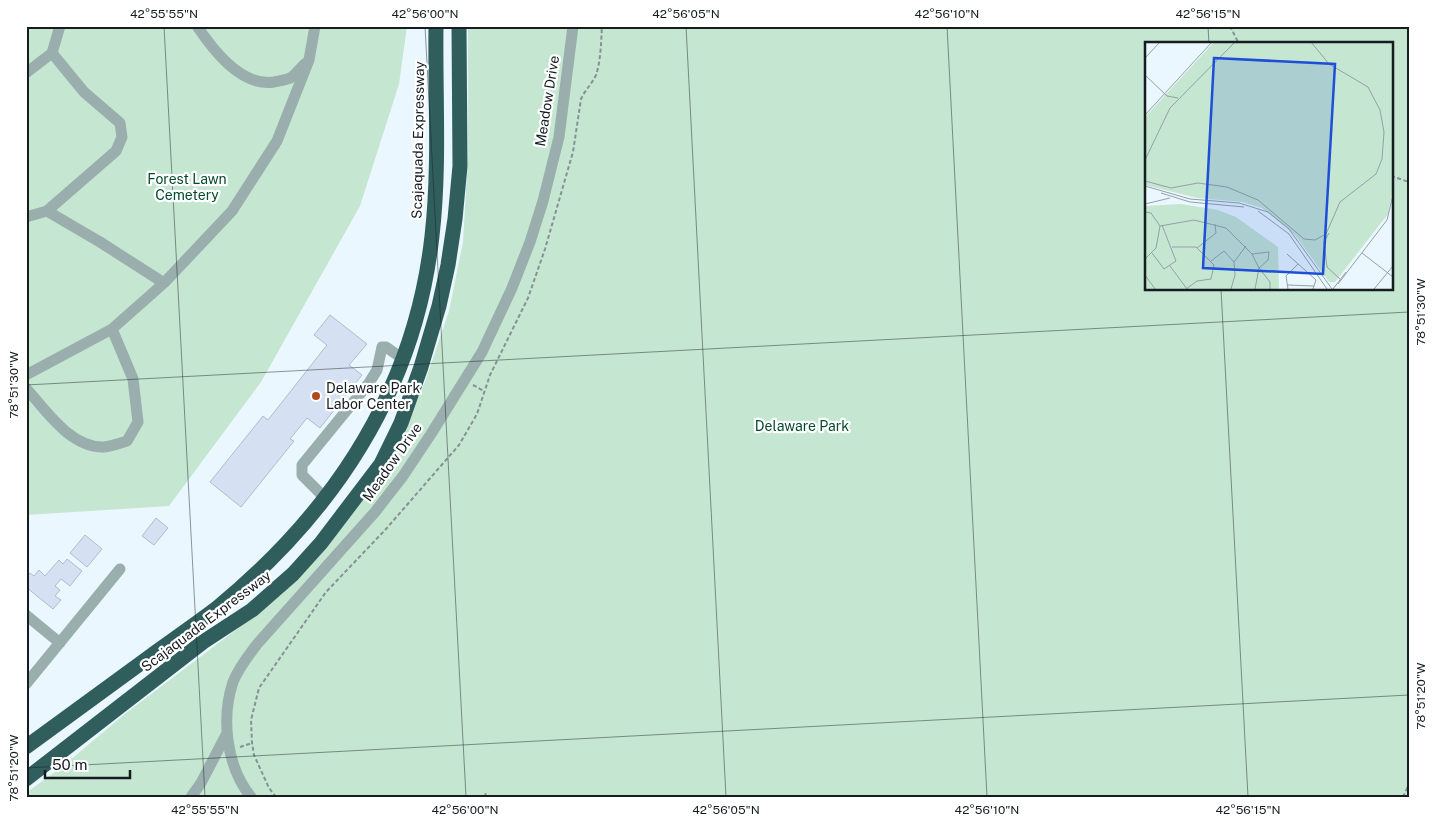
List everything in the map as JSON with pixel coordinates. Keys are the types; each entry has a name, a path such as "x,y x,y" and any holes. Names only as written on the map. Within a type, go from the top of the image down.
{"highway":[{"name":"Scajaquada Expressway","path":"26,748 216,609 257,573 288,542 326,498 356,454 383,406 409,345 426,279 436,190 436,26"},
{"name":"Scajaquada Expressway","path":"26,779 203,642 252,610 294,574 321,543 381,464 401,423 421,367 439,306 448,265 460,166 459,26"}],"street":[{"path":"26,73 52,54 60,26"},
{"path":"197,26 222,57 241,75 250,80 269,83 291,77 309,60"},
{"path":"26,375 112,329 164,284 232,210 277,141 309,60 315,26"},
{"name":"Meadow Drive","path":"251,797 238,774 227,734 228,701 234,680 242,663 375,512 403,476 482,352 512,288 530,242 543,201 559,136 573,26"},
{"path":"26,217 47,211 116,152 122,137 120,123 84,92 52,54"},
{"path":"47,211 100,242 164,284"},
{"path":"26,388 55,422 78,441 104,447 127,441 138,422 133,379 112,329"},
{"path":"326,498 302,475 302,465 369,382 377,370 382,347 386,347 403,359"},
{"path":"26,684 120,569"},
{"path":"26,615 60,643"},
{"path":"191,797 227,734"}],"path":[{"path":"1230,26 1238,42"},
{"path":"1392,176 1409,182"},
{"path":"1403,797 1409,784"},
{"path":"486,792 486,797"}],"green space":[{"name":"Forest Lawn Cemetery","path":"26,26 407,26 399,84 360,206 261,382 169,506 26,515"},
{"name":"Delaware Park","path":"468,26 1409,26 1409,797 26,797 26,793 63,766 126,713 253,617 407,423 425,382 449,311 463,242 468,158"}],"building":[{"name":"Delaware Park Labor Center","path":"330,315 367,344 349,365 362,375 320,428 307,418 290,439 294,441 241,507 210,482 263,416 268,420 327,345 314,335"},
{"path":"156,518 168,528 154,545 142,536"},
{"path":"85,535 102,549 87,567 70,553"},
{"path":"67,559 82,571 70,586 61,579 55,586 60,590 55,596 61,600 53,609 26,587 26,578 30,573 34,576 39,570 45,576 59,560 63,564"}],"place":[{"name":"Delaware Park Labor Center","path":"316,396"}]}
